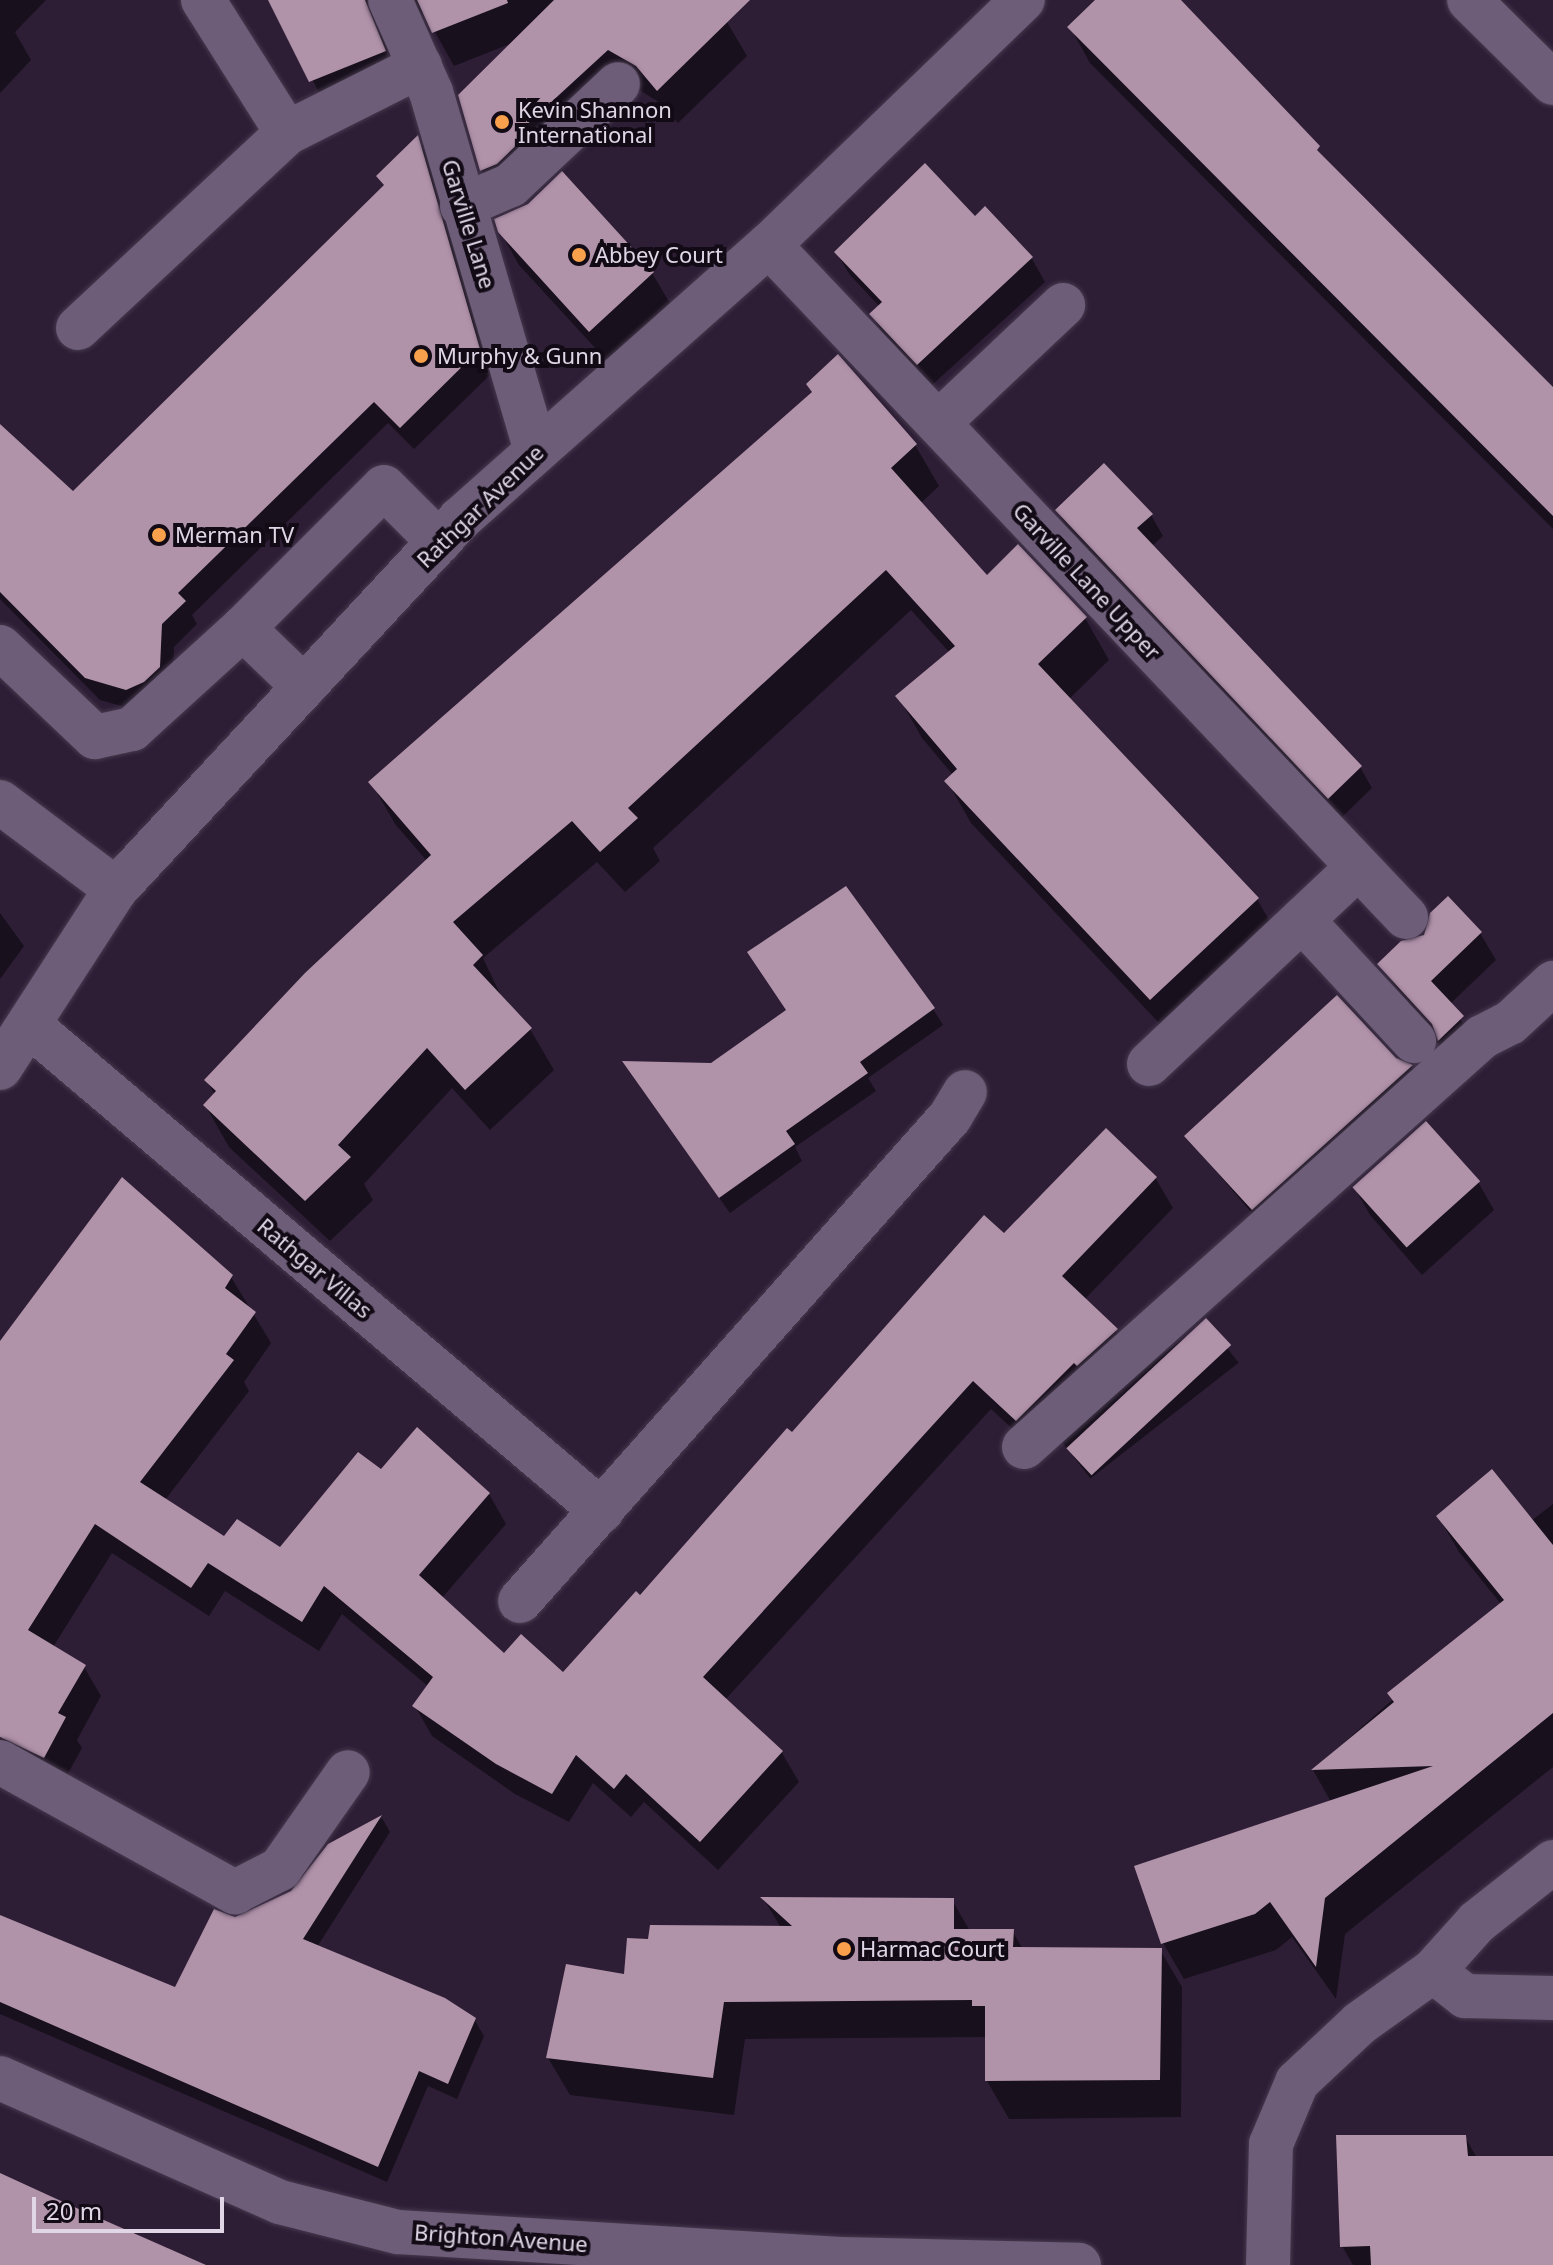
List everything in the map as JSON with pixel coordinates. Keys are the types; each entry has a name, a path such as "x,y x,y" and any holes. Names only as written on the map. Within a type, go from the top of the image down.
{"street":[{"path":"203,0 287,133"},
{"name":"Garville Lane","path":"390,0 420,66 536,451"},
{"name":"Rathgar Avenue","path":"0,1068 116,889 439,542 536,451 769,245 1023,0"},
{"path":"1469,0 1553,83"},
{"path":"78,328 287,133 420,66"},
{"path":"462,206 511,185 618,84"},
{"name":"Garville Lane Upper","path":"769,245 938,423 1116,631 1406,917"},
{"path":"938,423 1063,305"},
{"path":"0,647 95,737 132,729 243,628 384,487 439,542"},
{"path":"243,628 304,687"},
{"path":"0,802 116,889"},
{"path":"1149,1064 1358,867"},
{"path":"1302,920 1414,1041"},
{"path":"1024,1447 1482,1037 1510,1023 1553,983"},
{"name":"Rathgar Villas","path":"29,1025 602,1511"},
{"path":"520,1601 958,1104"},
{"path":"0,1762 235,1892 280,1869 348,1772"},
{"path":"1268,2265 1271,2144 1297,2082 1360,2023 1433,1971 1477,1922 1553,1862"},
{"path":"1433,1971 1465,1996 1553,1998"},
{"name":"Brighton Avenue","path":"0,2078 280,2202 398,2232 840,2259 1079,2265"}],"building":[{"path":"268,0 365,0 386,51 309,82"},
{"path":"417,0 507,0 508,3 432,33"},
{"path":"554,0 750,0 657,91 636,66 608,50 523,128 528,134 497,164 480,171 458,95"},
{"path":"1095,0 1181,0 1320,146 1317,150 1553,387 1553,516 1067,27"},
{"path":"418,135 480,349 400,428 374,402 178,593 186,601 162,624 160,667 144,682 126,690 85,678 0,592 0,424 73,491 384,185 376,176"},
{"path":"925,163 975,216 985,206 1033,257 917,365 869,314 882,302 834,252"},
{"name":"Abbey Court","path":"562,171 654,272 589,332 498,232 494,219 528,204"},
{"path":"838,354 917,444 891,468 987,575 1018,544 1087,617 1038,664 1259,898 1150,1000 944,781 957,769 895,696 955,646 886,570 628,808 638,818 600,852 572,821 453,922 483,955 473,965 532,1028 465,1090 427,1048 338,1145 351,1157 305,1201 203,1105 216,1091 204,1080 305,973 431,855 368,782 812,392 806,384"},
{"path":"1104,463 1153,514 1137,528 1362,766 1328,799 1055,510"},
{"path":"846,886 935,1008 860,1062 868,1073 786,1131 795,1144 719,1198 622,1061 711,1063 786,1010 747,952"},
{"path":"1448,896 1482,932 1431,981 1464,1016 1438,1041 1432,1024 1377,964 1401,941 1424,935 1430,913"},
{"path":"1337,995 1396,1058 1413,1065 1252,1210 1184,1136"},
{"path":"1426,1121 1480,1181 1407,1247 1352,1187"},
{"path":"1106,1128 1157,1177 1062,1276 1118,1329 1077,1366 1074,1363 1016,1421 973,1381 703,1677 783,1751 700,1842 626,1774 614,1789 576,1755 552,1794 496,1764 412,1706 433,1677 324,1586 302,1622 208,1563 191,1588 95,1524 28,1630 86,1665 58,1713 66,1717 44,1758 0,1737 0,1341 122,1177 233,1275 225,1288 256,1312 226,1354 234,1360 140,1482 224,1536 237,1519 280,1547 358,1452 381,1469 417,1427 490,1493 419,1575 504,1653 521,1634 563,1672 636,1591 640,1595 787,1428 792,1432 984,1215 1004,1233"},
{"path":"1206,1318 1231,1345 1092,1475 1066,1448"},
{"path":"1492,1469 1553,1545 1553,1713 1325,1898 1316,1967 1270,1902 1255,1914 1161,1944 1134,1866 1433,1766 1311,1770 1394,1702 1387,1693 1504,1600 1436,1516"},
{"path":"382,1815 303,1939 445,1998 476,2018 448,2084 419,2071 378,2167 0,2002 0,1915 175,1987 214,1909 235,1917 291,1891 328,1844"},
{"path":"760,1897 954,1898 954,1929 1014,1929 1013,1947 1162,1948 1160,2080 985,2081 985,2006 972,2006 972,2000 724,2002 713,2078 546,2058 566,1964 624,1974 627,1938 648,1939 650,1925 792,1926"},
{"path":"1336,2135 1466,2135 1468,2156 1553,2156 1553,2265 1371,2265 1370,2246 1340,2247"},
{"path":"0,2173 72,2206 206,2265 0,2265"}],"place":[{"name":"Kevin Shannon International","path":"502,122"},
{"name":"Abbey Court","path":"579,255"},
{"name":"Murphy & Gunn","path":"421,356"},
{"name":"Merman TV","path":"159,535"},
{"name":"Harmac Court","path":"844,1949"}]}
